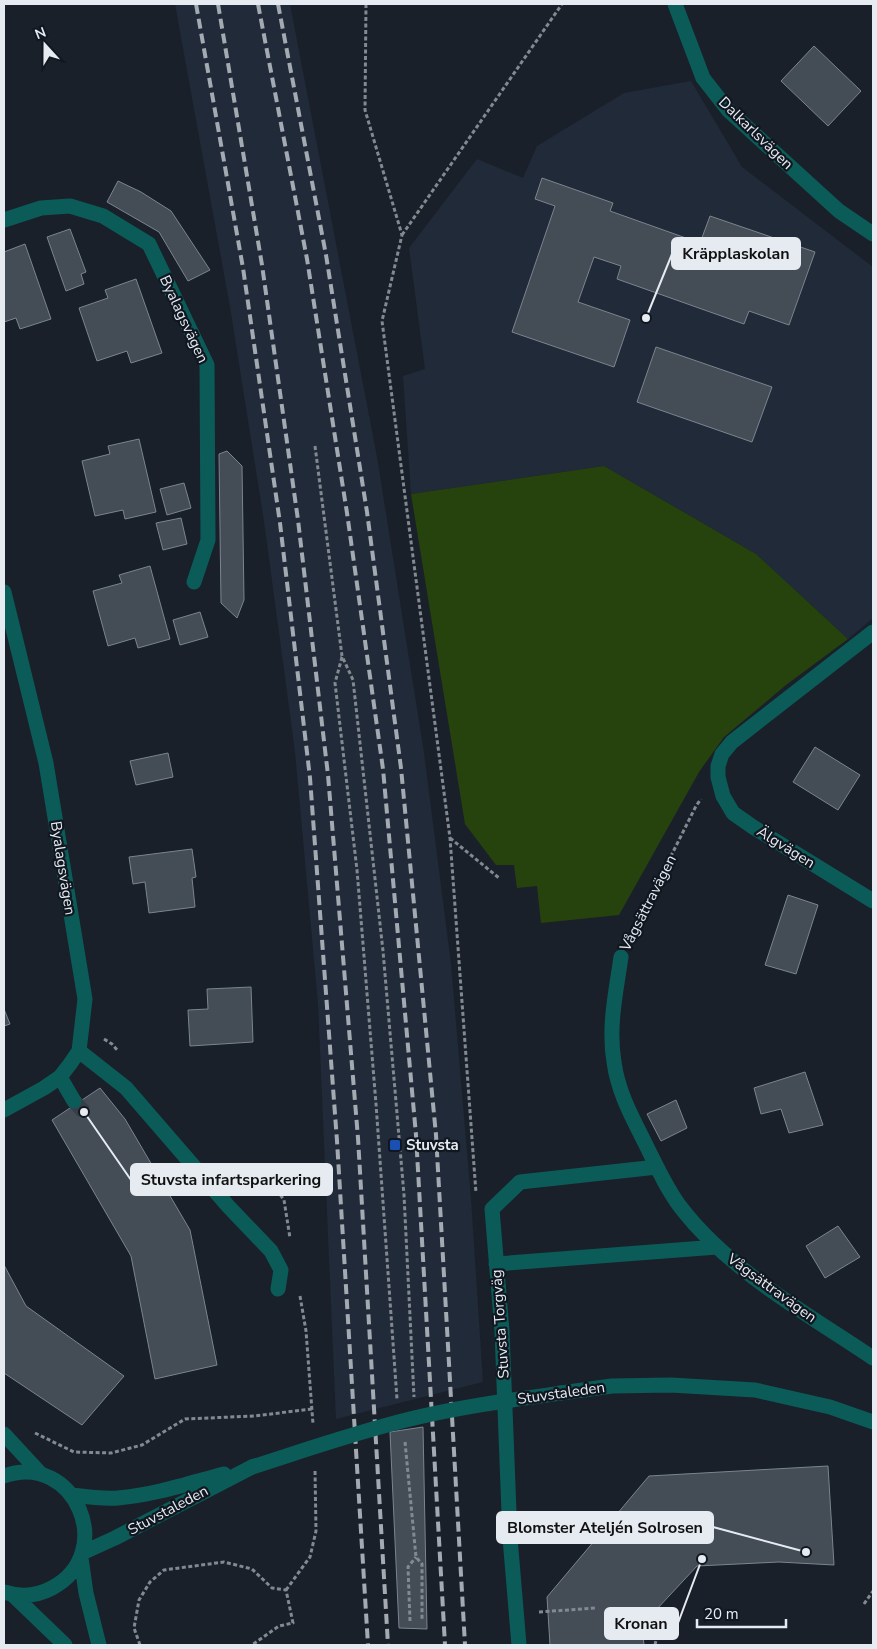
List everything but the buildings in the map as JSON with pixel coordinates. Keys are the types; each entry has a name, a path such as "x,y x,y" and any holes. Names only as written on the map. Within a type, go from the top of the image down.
{"street":[{"name":"Dalkarlsvägen","path":"675,4 703,78 728,110 839,211 873,234"},
{"name":"Byalagsvägen","path":"4,220 41,208 70,206 103,216 150,244 207,366 208,540 194,582"},
{"name":"Byalagsvägen","path":"4,592 46,763 85,998 79,1051"},
{"path":"718,777 718,766 722,754 732,742 873,632"},
{"name":"Älgvägen","path":"718,777 723,796 733,813 873,901"},
{"name":"Vågsättravägen","path":"621,957 611,1026 614,1062 623,1099 657,1167 682,1209 717,1247 739,1267 873,1358"},
{"path":"4,1110 44,1088 60,1076 79,1051 126,1088 228,1206 272,1251 281,1270 278,1289"},
{"path":"60,1076 74,1101"},
{"name":"Stuvsta Torgväg","path":"519,1645 510,1538 502,1331 492,1209 520,1182 657,1167"},
{"path":"496,1264 717,1247"},
{"name":"Stuvstaleden","path":"72,1495 118,1498 154,1492 252,1467 410,1419 486,1404 612,1386 671,1385 755,1390 830,1407 873,1422"},
{"path":"4,1434 40,1473"},
{"name":"Stuvstaleden","path":"82,1555 252,1467"},
{"path":"4,1476 15,1472 40,1473 58,1481 72,1495 82,1512 86,1533 82,1555 86,1593 99,1645"},
{"path":"8,1593 28,1595 45,1592 60,1584 72,1572 82,1555"},
{"path":"8,1593 65,1645"}],"path":[{"path":"366,4 365,110 402,235"},
{"path":"499,878 450,838 382,321 402,235 562,4"},
{"path":"315,446 342,656 352,680 383,951 404,1195 414,1405"},
{"path":"342,656 335,683 357,870 398,1408"},
{"name":"Vågsättravägen","path":"621,957 696,806 718,777"},
{"path":"4,1434 16,1423 74,1452 111,1453 142,1445 185,1418 254,1416 312,1409"},
{"path":"406,1437 416,1556 422,1564 422,1619"},
{"path":"410,1621 408,1567 416,1556"},
{"path":"140,1645 134,1628 139,1600 150,1582 164,1570 224,1562 252,1569 272,1588 286,1590 293,1623 279,1626 252,1645"},
{"path":"864,1604 873,1591"},
{"path":"533,1612 596,1608"},
{"path":"656,1645 662,1613 657,1608"}],"shaded area":[{"path":"175,4 290,4 377,457 424,753 451,964 471,1199 483,1382 336,1419 318,1004 295,752 264,521 230,307"},
{"path":"691,81 742,167 873,267 873,618 848,639 756,554 604,466 411,494 403,376 425,369 409,248 477,159 523,178 537,146 624,93"}],"green space":[{"path":"604,466 756,554 848,639 786,685 724,737 699,772 619,915 541,923 537,886 517,888 514,865 496,865 465,824 411,494"}],"tunnel":[{"path":"74,1101 84,1112"}],"railway":[{"path":"196,4 243,268 280,523 310,778 337,1141 368,1645"},
{"path":"218,4 262,265 298,520 328,775 358,1138 388,1645"},
{"path":"258,4 307,259 347,513 383,769 416,1135 445,1645"},
{"path":"278,4 326,255 367,512 401,768 436,1135 465,1645"}],"place":[{"name":"Kräpplaskolan","path":"646,318"},
{"name":"Stuvsta infartsparkering","path":"84,1112"},
{"name":"Stuvsta","path":"395,1145"},
{"name":"Blomster Ateljén Solrosen","path":"806,1552"},
{"name":"Kronan","path":"702,1559"}]}
